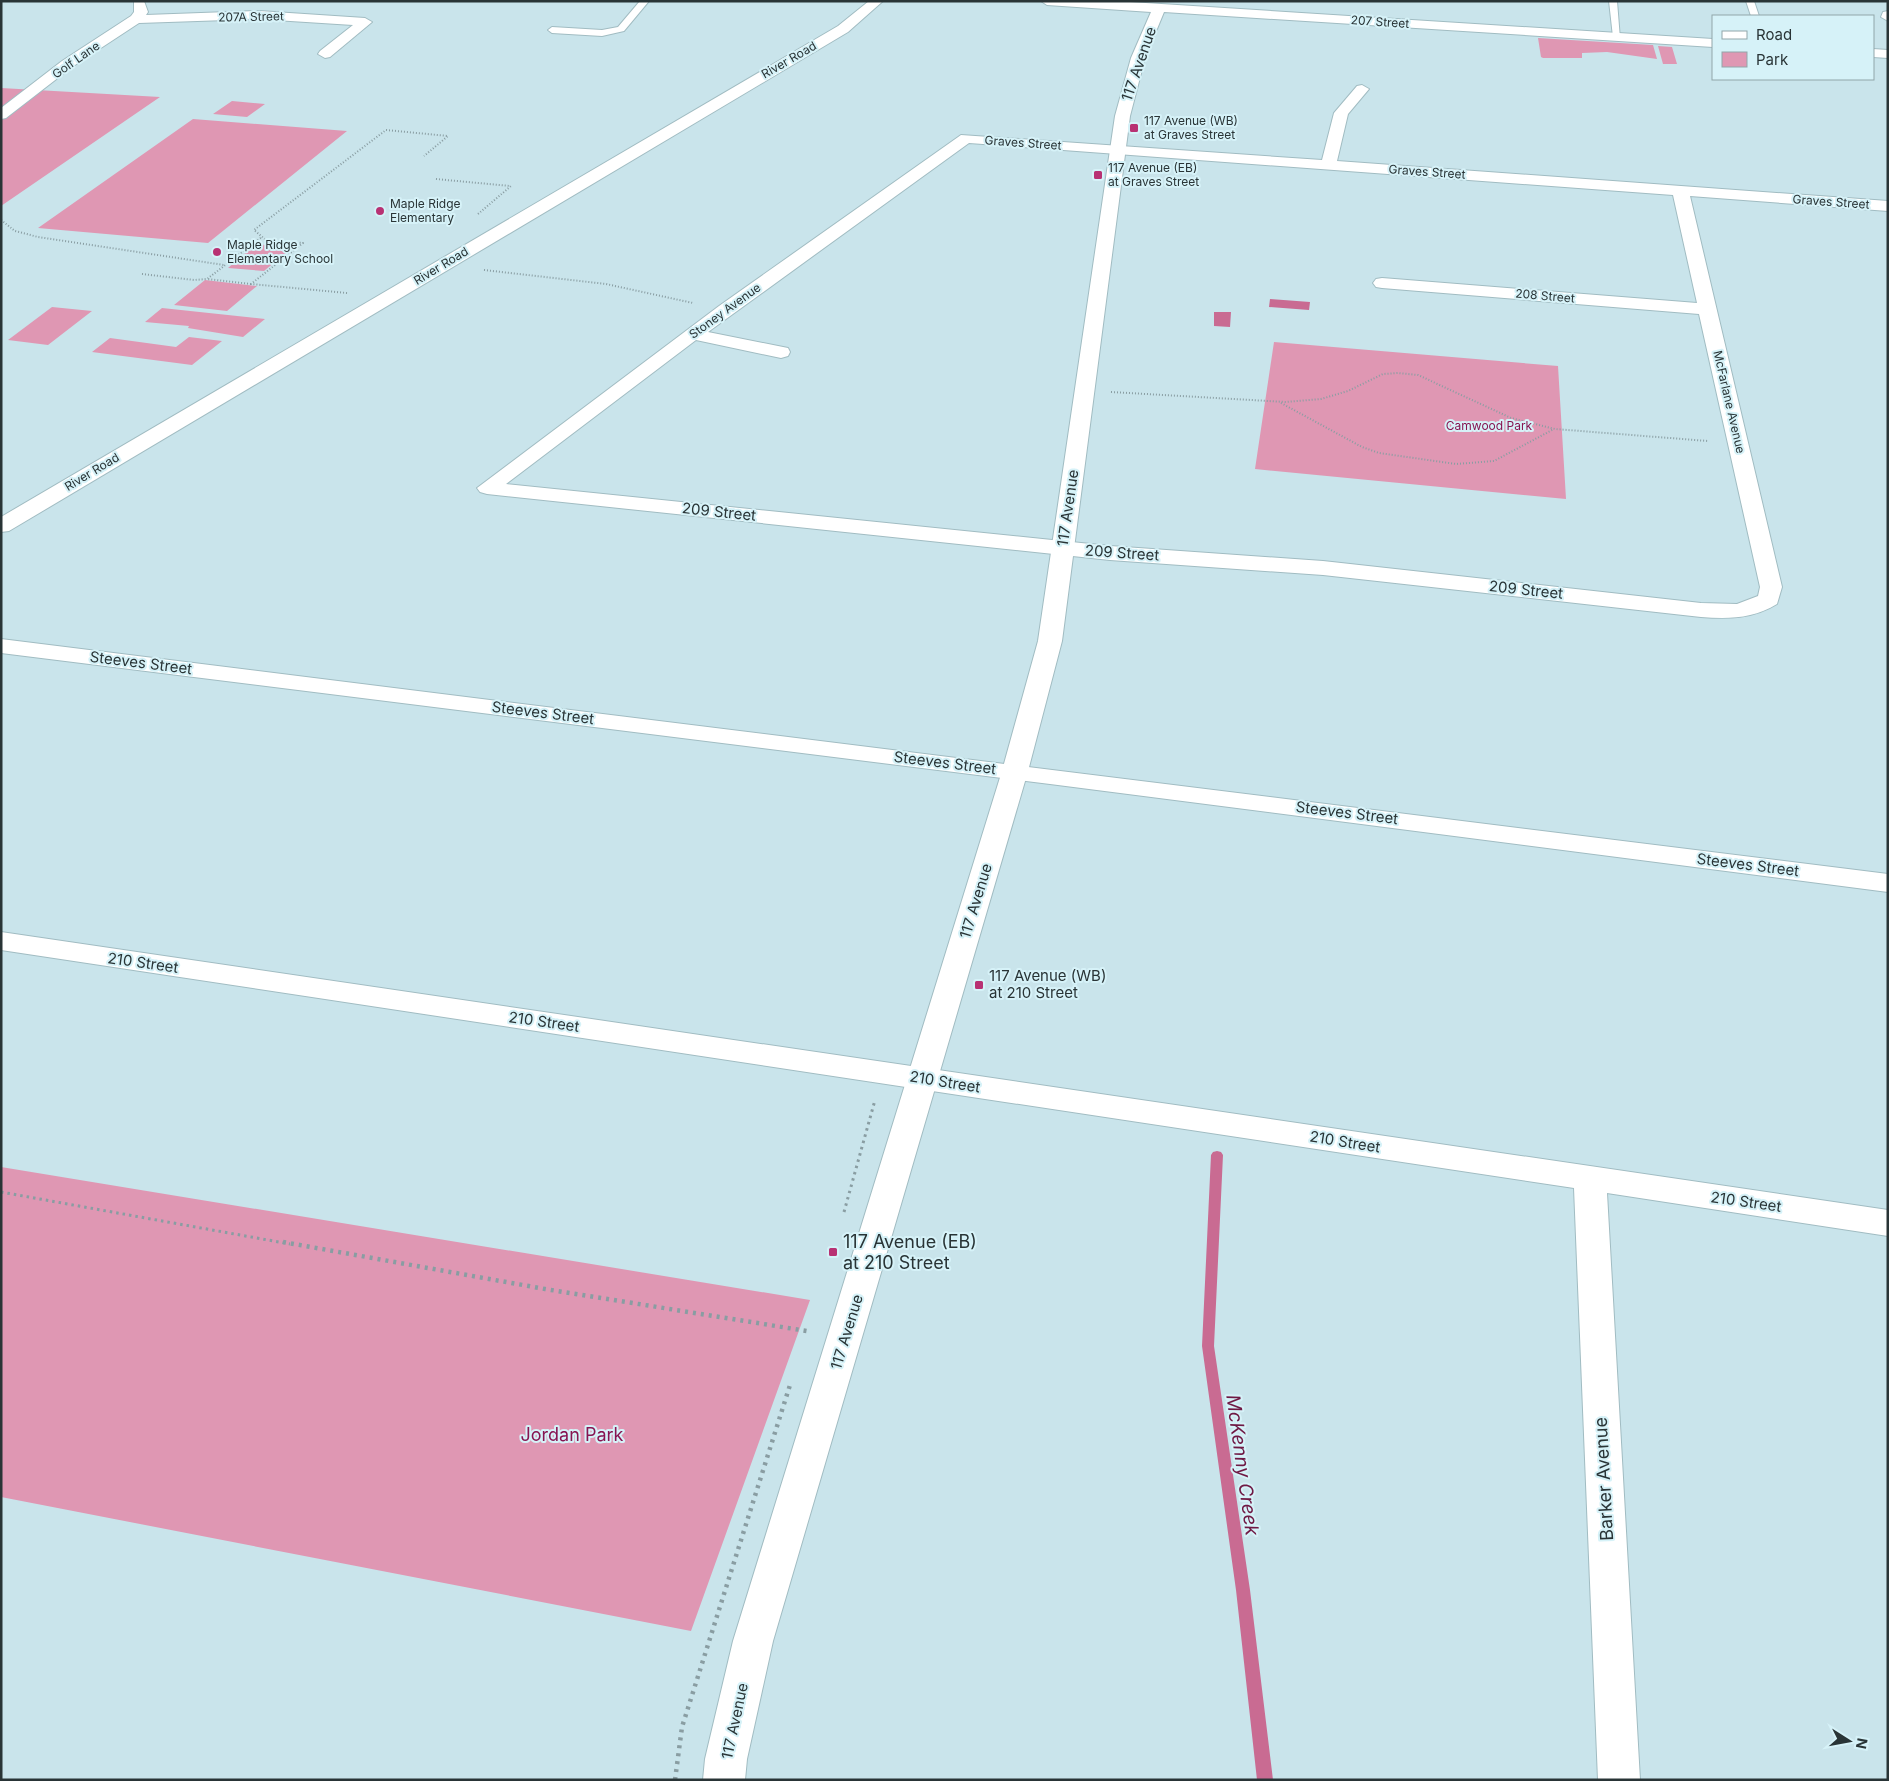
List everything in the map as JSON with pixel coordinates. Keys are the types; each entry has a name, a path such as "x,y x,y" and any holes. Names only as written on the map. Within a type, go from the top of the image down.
{"street":[{"path":"136,19 141,12 139,1"},
{"name":"River Road","path":"1,526 843,29 877,1"},
{"name":"207 Street","path":"1047,1 1712,43"},
{"path":"1309,18 1312,1"},
{"name":"117 Avenue","path":"724,1780 726,1759 753,1641 924,1079 1015,771 1050,641 1119,150 1118,132 1128,91 1159,8"},
{"name":"207A Street","path":"136,19 259,15 365,22 324,54"},
{"name":"Golf Lane","path":"1,115 67,64 136,19"},
{"path":"1874,53 1888,54"},
{"path":"1328,165 1341,113 1362,89"},
{"name":"Graves Street","path":"966,138 1888,206"},
{"name":"Stoney Avenue","path":"488,488 725,310 966,138"},
{"name":"McFarlane Avenue","path":"1680,190 1771,587 1769,599 1757,608"},
{"name":"208 Street","path":"1382,283 1707,309"},
{"path":"693,334 780,352"},
{"name":"209 Street","path":"488,488 1063,548 1323,568 1710,610 1735,612 1757,608"},
{"name":"Steeves Street","path":"1,646 1015,771 1888,883"},
{"name":"210 Street","path":"1,941 1888,1223"},
{"name":"Barker Avenue","path":"1590,1179 1619,1780"}],"lane":[{"path":"552,30 602,33 621,29 645,1"},
{"path":"1613,1 1618,37"},
{"path":"1750,1 1755,15"}],"path":[{"path":"251,284 303,243 266,240 254,230 386,130 448,136 424,156"},
{"path":"436,179 511,186 471,219"},
{"path":"1,220 15,230 38,237 224,265"},
{"path":"207,279 262,237"},
{"path":"442,266 606,284 725,310"},
{"path":"142,274 351,293"},
{"path":"1111,392 1279,401 1321,399 1348,391 1383,374 1398,373 1418,375 1511,418 1554,429 1739,444"},
{"path":"1279,401 1362,447 1379,453 1456,464 1494,461 1554,429"},
{"path":"843,1215 876,1095"},
{"path":"1,1192 526,1286 808,1331"},
{"path":"804,1340 810,1324"},
{"path":"675,1780 682,1727 792,1378"}],"green space":[{"path":"1538,38 1653,45 1657,59 1607,52 1582,53 1582,58 1543,58 1541,57"},
{"path":"1658,46 1672,47 1677,64 1663,64"},
{"path":"1,88 160,97 1,206"},
{"path":"232,101 265,104 247,117 213,114"},
{"path":"193,119 347,131 208,243 38,228"},
{"path":"256,244 292,248 264,271 228,268"},
{"path":"205,280 257,286 227,311 174,305"},
{"path":"52,307 92,311 48,345 8,340"},
{"path":"162,308 265,319 243,337 188,328 189,326 145,322"},
{"path":"189,337 222,341 192,365 92,352 110,338 176,347"},
{"name":"Camwood Park","path":"1274,342 1558,366 1566,499 1255,469"},
{"name":"Jordan Park","path":"1,1167 810,1300 691,1631 1,1497"}],"shaded area":[{"path":"1270,299 1310,302 1309,310 1269,307"},
{"path":"1214,312 1231,312 1230,327 1214,326"}],"waterway":[{"name":"McKenny Creek","path":"1217,1155 1208,1346 1243,1590 1265,1780"}],"place":[{"name":"117 Avenue (WB) at Graves Street","path":"1134,128"},
{"name":"117 Avenue (EB) at Graves Street","path":"1098,175"},
{"name":"Maple Ridge Elementary","path":"380,211"},
{"name":"Maple Ridge Elementary School","path":"217,252"},
{"name":"117 Avenue (WB) at 210 Street","path":"979,985"},
{"name":"117 Avenue (EB) at 210 Street","path":"833,1252"}]}
